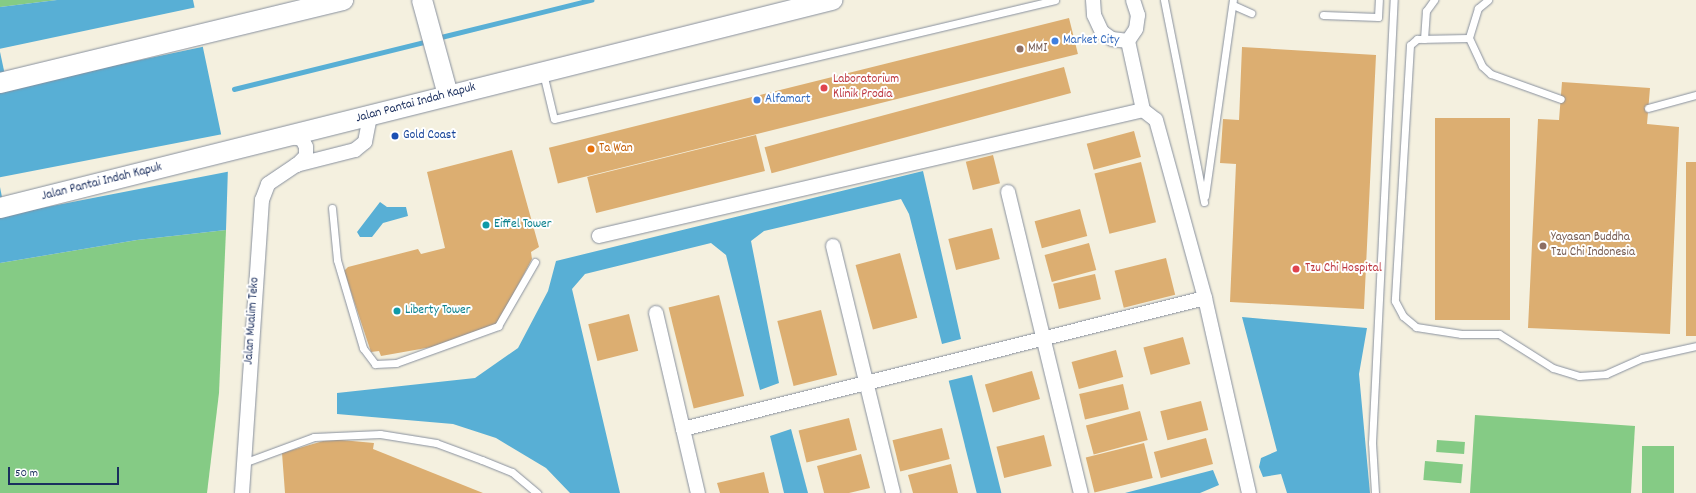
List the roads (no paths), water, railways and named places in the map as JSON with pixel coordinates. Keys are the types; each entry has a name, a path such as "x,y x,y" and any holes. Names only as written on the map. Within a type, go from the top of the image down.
{"main road":[{"name":"Jalan Pantai Indah Kapuk","path":"0,208 370,117 448,94 832,0"},
{"path":"422,2 448,94"},
{"path":"0,83 322,4"}],"street":[{"path":"1093,0 1094,15 1102,32 1112,39 1128,41"},
{"path":"1133,0 1138,15 1136,29 1128,41 1144,110 1156,120 1205,298 1249,493"},
{"path":"599,236 1144,110"},
{"name":"Jalan Mualim Teko","path":"296,165 355,150 364,142 370,117"},
{"name":"Jalan Mualim Teko","path":"242,493 246,462 262,200 268,184 296,165 306,156 306,147 302,139 290,137"},
{"path":"1008,192 1045,338 1081,493"},
{"path":"833,246 893,493"},
{"path":"683,429 1205,298"},
{"path":"656,313 698,493"}],"lane":[{"path":"543,71 554,119 1055,0"},
{"path":"1164,0 1204,202 1233,2 1251,13"},
{"path":"1323,15 1378,16 1379,0"},
{"path":"1375,493 1372,443 1394,0"},
{"path":"1424,39 1426,11 1434,0"},
{"path":"1485,1 1478,8 1469,38 1477,59 1491,74 1561,99"},
{"path":"1469,38 1417,39 1410,45 1408,58 1395,301 1403,316 1416,327 1461,334 1499,334 1552,368 1579,376 1606,374 1642,358 1696,346"},
{"path":"1648,108 1696,96"},
{"path":"332,208 337,260 363,348 370,359 384,365 498,326 535,262"},
{"path":"246,462 314,438 380,434 449,448 512,472 537,493"}],"water":[{"path":"57,0 193,0 228,167 226,230 137,240 0,263 0,7"},
{"path":"923,171 961,339 942,344 909,214 901,199 764,231 751,241 779,383 760,390 726,255 711,243 585,274 572,289 620,493 570,493 546,468 496,438 453,424 337,414 337,393 475,378 518,348 548,291 556,261"},
{"path":"380,202 387,207 406,207 408,216 383,223 372,237 360,237 357,232"},
{"path":"1242,317 1367,328 1359,374 1370,493 1287,493 1281,474 1263,477 1259,467 1261,458 1277,451"},
{"path":"972,375 1001,493 977,493 949,381"},
{"path":"791,429 808,493 784,493 770,436"},
{"path":"1213,470 1219,485 1200,493 1125,493"}],"waterway":[{"path":"437,38 591,0"},
{"path":"234,89 428,41"}],"place":[{"name":"Market City","path":"1055,41"},
{"name":"MMI","path":"1020,49"},
{"name":"Laboratorium Klinik Prodia","path":"824,88"},
{"name":"Alfamart","path":"757,100"},
{"name":"Gold Coast","path":"395,136"},
{"name":"Ta Wan","path":"591,149"},
{"name":"Eiffel Tower","path":"486,225"},
{"name":"Yayasan Buddha Tzu Chi Indonesia","path":"1543,246"},
{"name":"Tzu Chi Hospital","path":"1296,269"},
{"name":"Liberty Tower","path":"397,311"}]}
